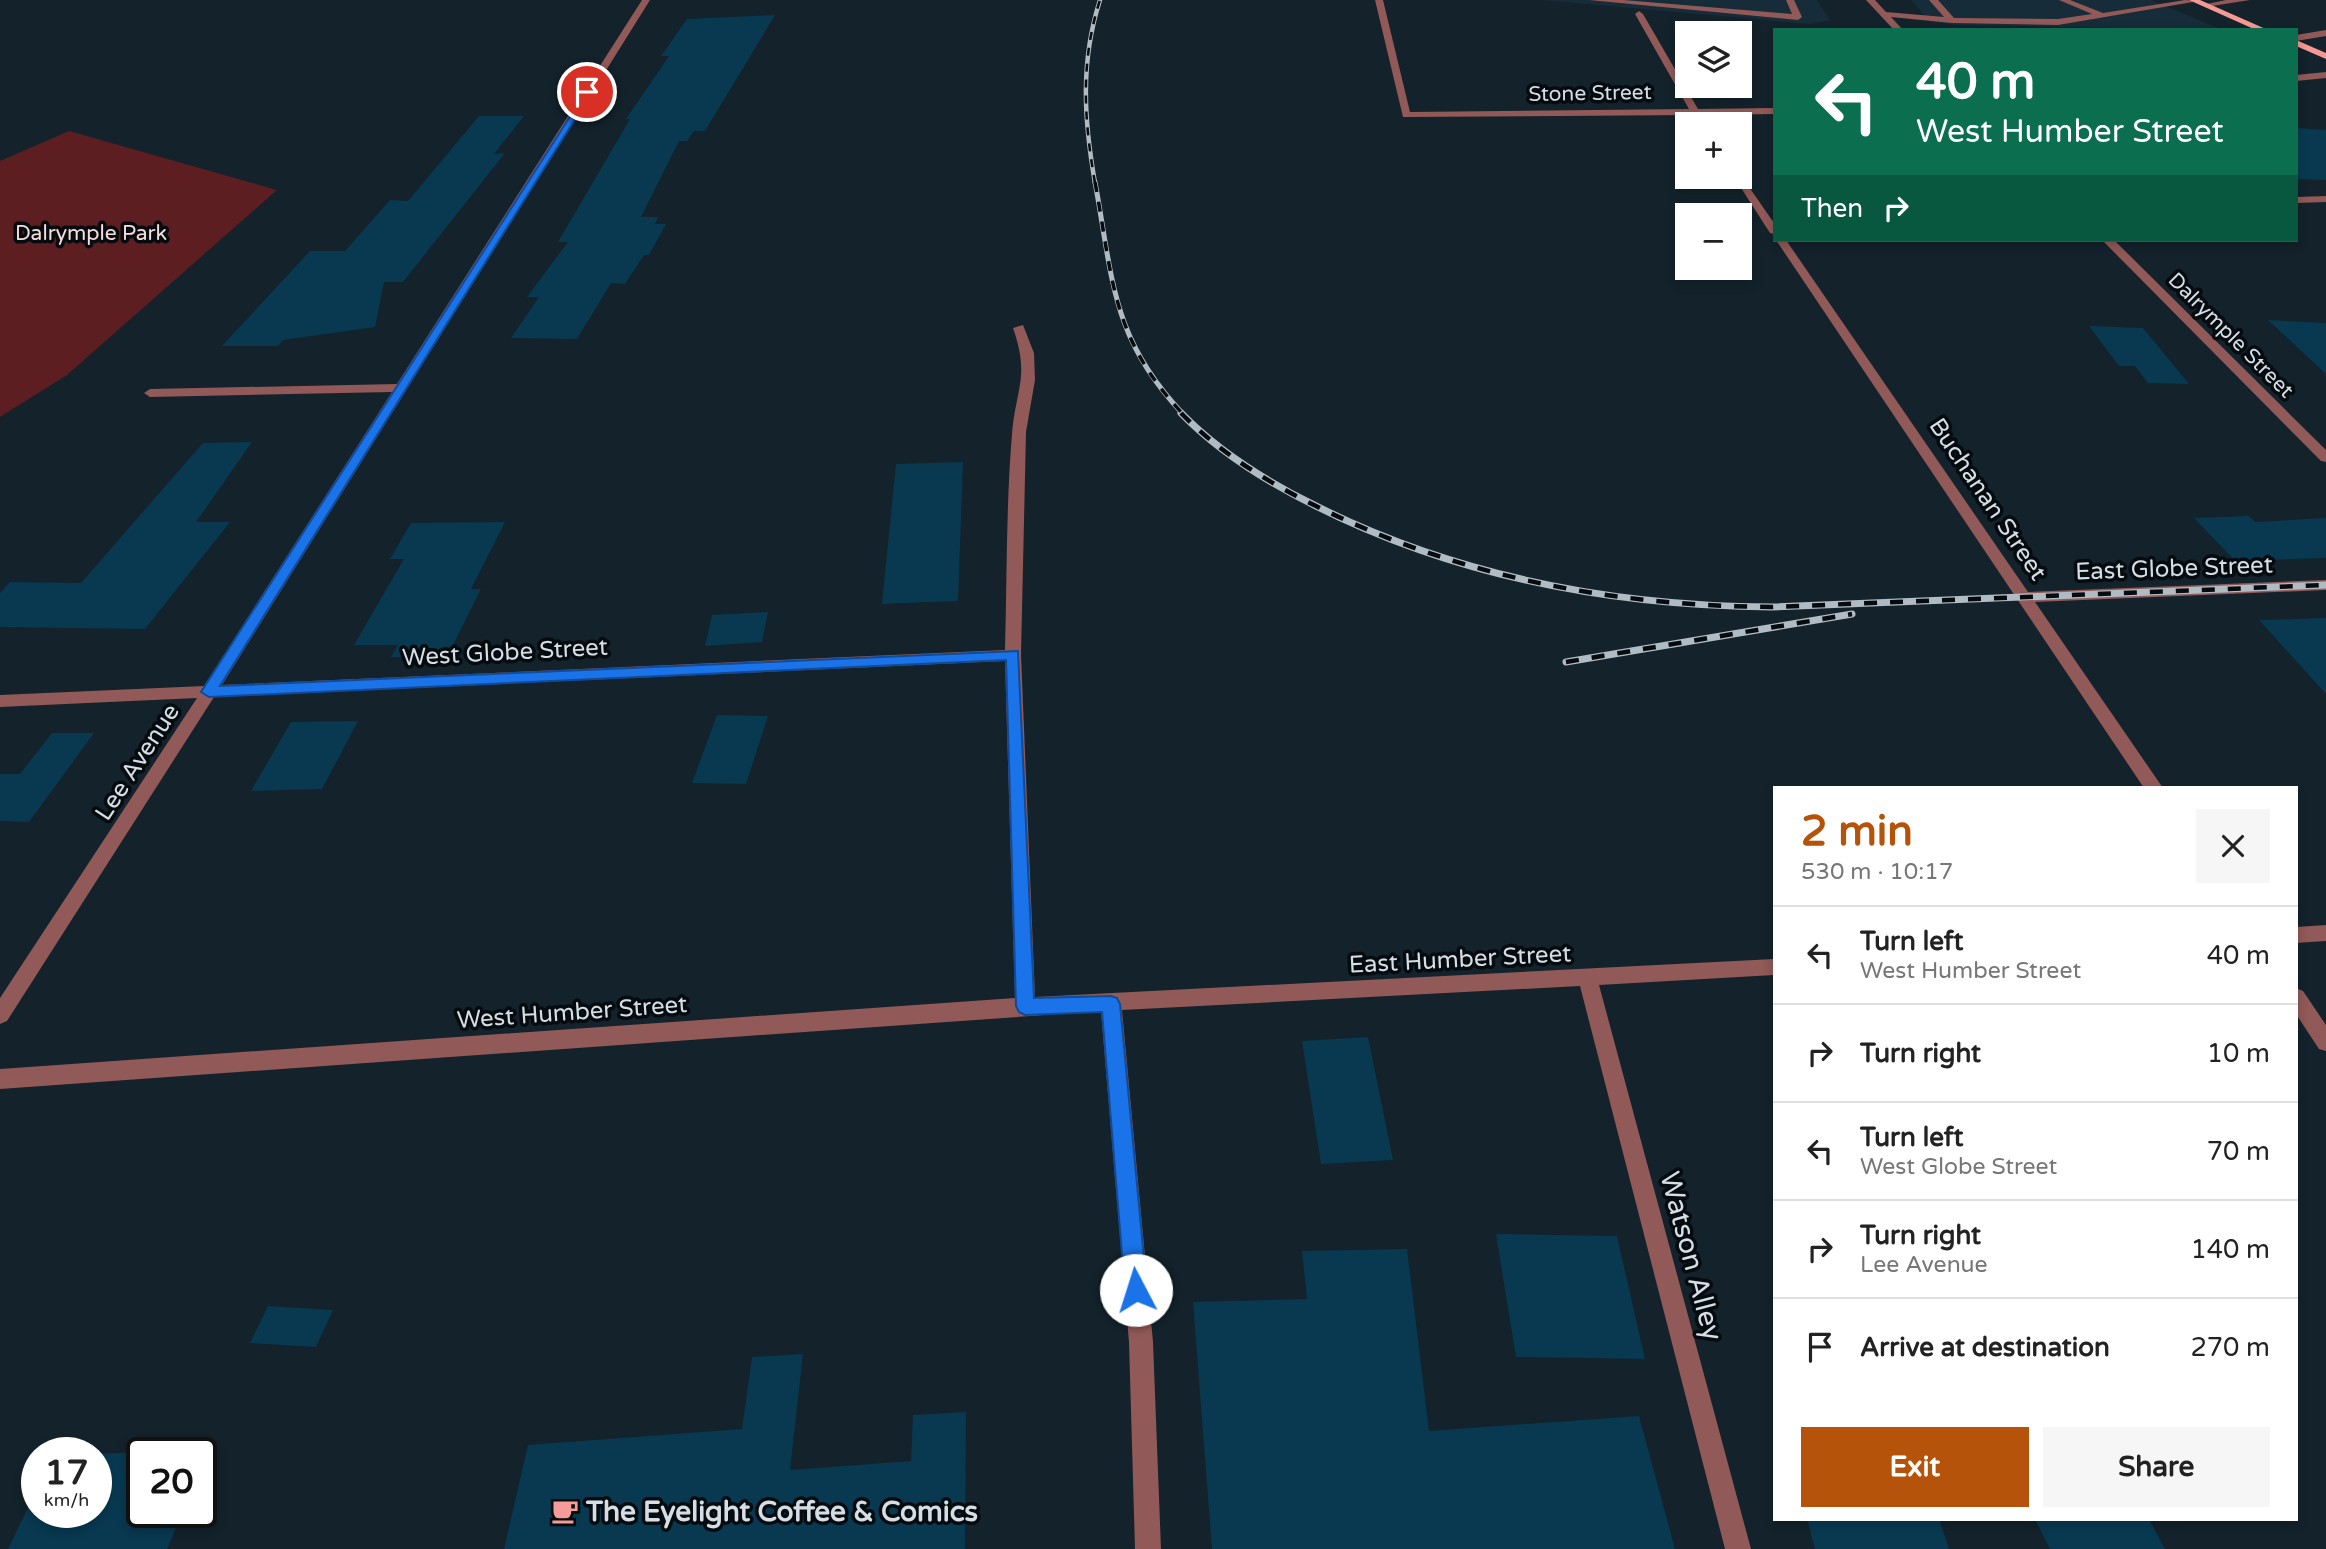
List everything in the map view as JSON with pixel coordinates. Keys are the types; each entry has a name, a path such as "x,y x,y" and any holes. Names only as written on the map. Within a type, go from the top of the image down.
{"main road":[{"path":"2194,0 2259,28"},
{"path":"2298,41 2326,56"}],"street":[{"name":"Lee Avenue","path":"0,1015 209,692 646,0"},
{"name":"Stone Street","path":"1379,0 1406,115 1773,111"},
{"path":"1592,0 1798,17 1790,0"},
{"path":"1870,0 1897,28"},
{"path":"1933,0 1952,20"},
{"path":"2063,0 2101,15"},
{"path":"2139,0 2156,7"},
{"path":"1884,14 1952,20 2058,22 2194,0"},
{"path":"2206,5 2246,0"},
{"path":"1639,14 1695,111"},
{"path":"2298,40 2326,33"},
{"path":"2298,73 2308,77"},
{"path":"2298,79 2326,75"},
{"path":"1747,189 1773,229"},
{"path":"2298,200 2326,199"},
{"name":"Buchanan Street","path":"1782,242 2153,786"},
{"name":"Dalrymple Street","path":"2110,242 2326,458"},
{"path":"1019,328 1028,353 1029,380 1018,432 1013,654 1025,1006"},
{"path":"150,393 402,388"},
{"name":"East Globe Street","path":"2024,597 2326,584"},
{"name":"West Globe Street","path":"0,701 1013,654"},
{"path":"2298,935 2326,933"},
{"name":"East Humber Street","path":"1148,1002 1773,967"},
{"name":"Watson Alley","path":"1588,979 1738,1549"},
{"path":"2298,1000 2326,1042"},
{"name":"West Humber Street","path":"0,1079 1025,1006 1148,1002"},
{"path":"1111,1004 1141,1342 1148,1549"}],"shaded area":[{"path":"1541,0 1817,0 1830,20 1810,24"},
{"path":"1911,0 2151,0 2218,28 1957,25 1930,22"}],"green space":[{"name":"Dalrymple Park","path":"69,131 277,190 67,375 0,417 0,161"}],"building":[{"path":"775,15 705,131 694,131 687,141 679,141 641,217 658,217 655,224 666,224 649,255 644,255 625,284 611,283 577,339 511,338 539,297 527,297 568,242 558,242 630,119 626,119 669,56 661,56 687,19"},
{"path":"479,116 524,116 494,154 505,153 403,282 384,282 375,327 283,340 278,346 222,346 310,251 345,251 390,200 408,201"},
{"path":"2298,128 2326,130 2326,180 2298,179"},
{"path":"2268,320 2326,323 2326,374"},
{"path":"2089,326 2143,328 2189,384 2148,383 2135,366 2119,366"},
{"path":"252,442 196,522 230,522 145,629 0,627 0,593 10,582 81,583 203,443"},
{"path":"963,462 958,601 882,604 896,464"},
{"path":"2249,516 2255,522 2326,518 2326,558 2235,561 2194,518"},
{"path":"505,522 471,589 481,589 447,657 391,657 398,645 354,645 404,559 390,559 411,523"},
{"path":"768,612 762,642 705,646 712,615"},
{"path":"2326,618 2326,694 2259,620"},
{"path":"717,715 768,716 746,784 692,783"},
{"path":"358,721 322,789 251,791 291,722"},
{"path":"52,733 94,733 29,822 0,821 0,774 20,774"},
{"path":"1368,1037 1393,1160 1321,1164 1302,1041"},
{"path":"1496,1234 1617,1236 1645,1359 1516,1357"},
{"path":"1407,1249 1429,1431 1639,1416 1675,1549 1212,1549 1193,1302 1307,1299 1302,1251"},
{"path":"268,1306 333,1310 316,1347 250,1343"},
{"path":"803,1354 790,1470 911,1461 913,1415 966,1412 965,1549 504,1549 528,1445 742,1429 752,1357"},
{"path":"112,1453 126,1453 126,1528 176,1528 167,1549 8,1549 21,1522 21,1528 112,1528"},
{"path":"1808,1521 1940,1521 1949,1549 1815,1549"},
{"path":"2036,1521 2150,1521 2165,1549 2050,1549"}],"railway":[{"path":"1095,183 1088,137 1086,91 1089,46 1100,0"},
{"path":"1095,182 1112,278 1128,333 1159,386 1183,414"},
{"path":"1181,413 1211,441 1262,476 1316,506 1370,531 1481,569 1596,593 1654,601 1772,607 2326,585"},
{"path":"1566,662 1852,614"}],"place":[{"name":"The Eyelight Coffee & Comics","path":"565,1511"}],"route":[{"path":"587,92 209,692 626,670 1013,654 1025,1006 1111,1004 1136,1290"}]}
